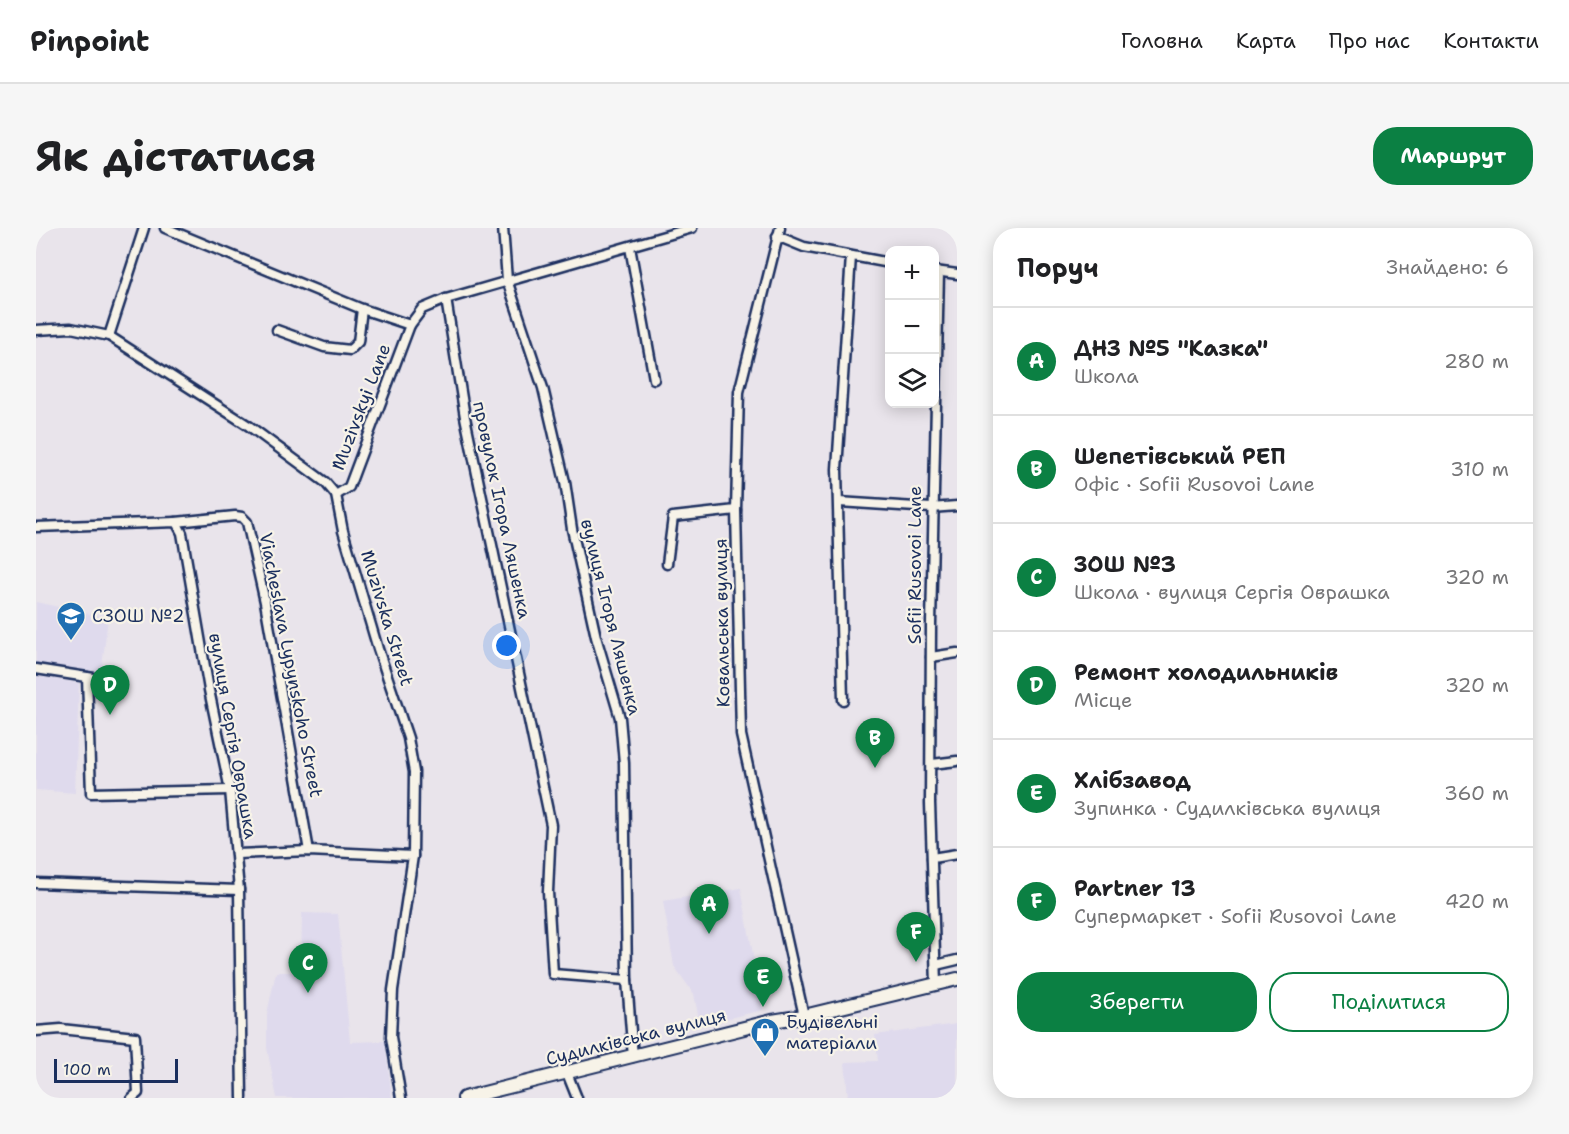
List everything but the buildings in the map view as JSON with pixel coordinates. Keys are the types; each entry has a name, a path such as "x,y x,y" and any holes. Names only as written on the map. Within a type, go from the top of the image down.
{"main road":[{"name":"Судилківська вулиця","path":"464,1098 633,1058 772,1021 804,1016 957,979"}],"street":[{"path":"109,336 144,228"},
{"path":"165,228 362,309 410,325 422,309 446,299 692,228"},
{"name":"вулиця Ігоря Ляшенка","path":"503,228 507,280 543,388 565,482 572,529 596,637 620,718 624,763 627,980 633,1058"},
{"path":"778,232 804,247 885,262"},
{"name":"Ковальська вулиця","path":"778,232 739,392 736,510 741,735 804,1016"},
{"path":"630,247 654,379"},
{"path":"843,700 837,469 851,256"},
{"path":"939,271 957,274"},
{"name":"провулок Ігора Ляшенка","path":"446,299 465,417 551,825 548,892 553,974 627,980"},
{"name":"Sofii Rusovoi Lane","path":"936,300 931,508 932,858 936,984"},
{"path":"277,330 332,349 350,350 358,342 362,309"},
{"name":"Muzivskyi Lane","path":"336,495 349,487 410,325"},
{"path":"36,330 71,328 109,336 249,426 325,482 336,495"},
{"name":"Muzivska Street","path":"336,495 343,531 378,649 408,738 415,789 413,856 393,990 391,1037 401,1098"},
{"path":"838,502 931,508 957,506"},
{"path":"668,564 673,517 736,510"},
{"name":"Viacheslava Lypynskoho Street","path":"176,522 235,516 242,517 247,522 265,602 309,850"},
{"path":"36,527 176,522"},
{"name":"вулиця Сергія Оврашка","path":"176,522 182,533 209,690 230,790 239,890 242,1098"},
{"path":"931,657 957,653"},
{"path":"36,669 115,681"},
{"path":"87,677 91,793 230,790"},
{"path":"932,764 957,761"},
{"path":"237,854 309,850 413,856"},
{"path":"932,858 957,854"},
{"path":"36,883 239,890"},
{"path":"936,965 957,960"},
{"path":"36,1031 61,1029 135,1037 135,1096"},
{"path":"567,1073 577,1098"}],"shaded area":[{"name":"СЗОШ №2","path":"36,602 108,618 101,675 36,664"},
{"path":"36,676 79,683 75,793 36,790"},
{"path":"741,888 763,1010 700,1025 694,994 674,966 663,901"},
{"path":"302,913 338,914 350,1042 385,1041 392,1098 277,1098 267,1048 267,1014 276,972 301,972"},
{"path":"957,1024 957,1098 848,1098 845,1062 878,1061 875,1035"}],"place":[{"name":"СЗОШ №2","path":"71,642"},
{"name":"Ремонт холодильників","path":"110,715"},
{"name":"Шепетівський РЕП","path":"875,768"},
{"name":"ДНЗ №5 \"Казка\"","path":"709,934"},
{"name":"Partner 13","path":"916,962"},
{"name":"ЗОШ №3","path":"308,993"},
{"name":"Хлібзавод","path":"763,1007"},
{"name":"Будівельні матеріали","path":"765,1058"}]}
